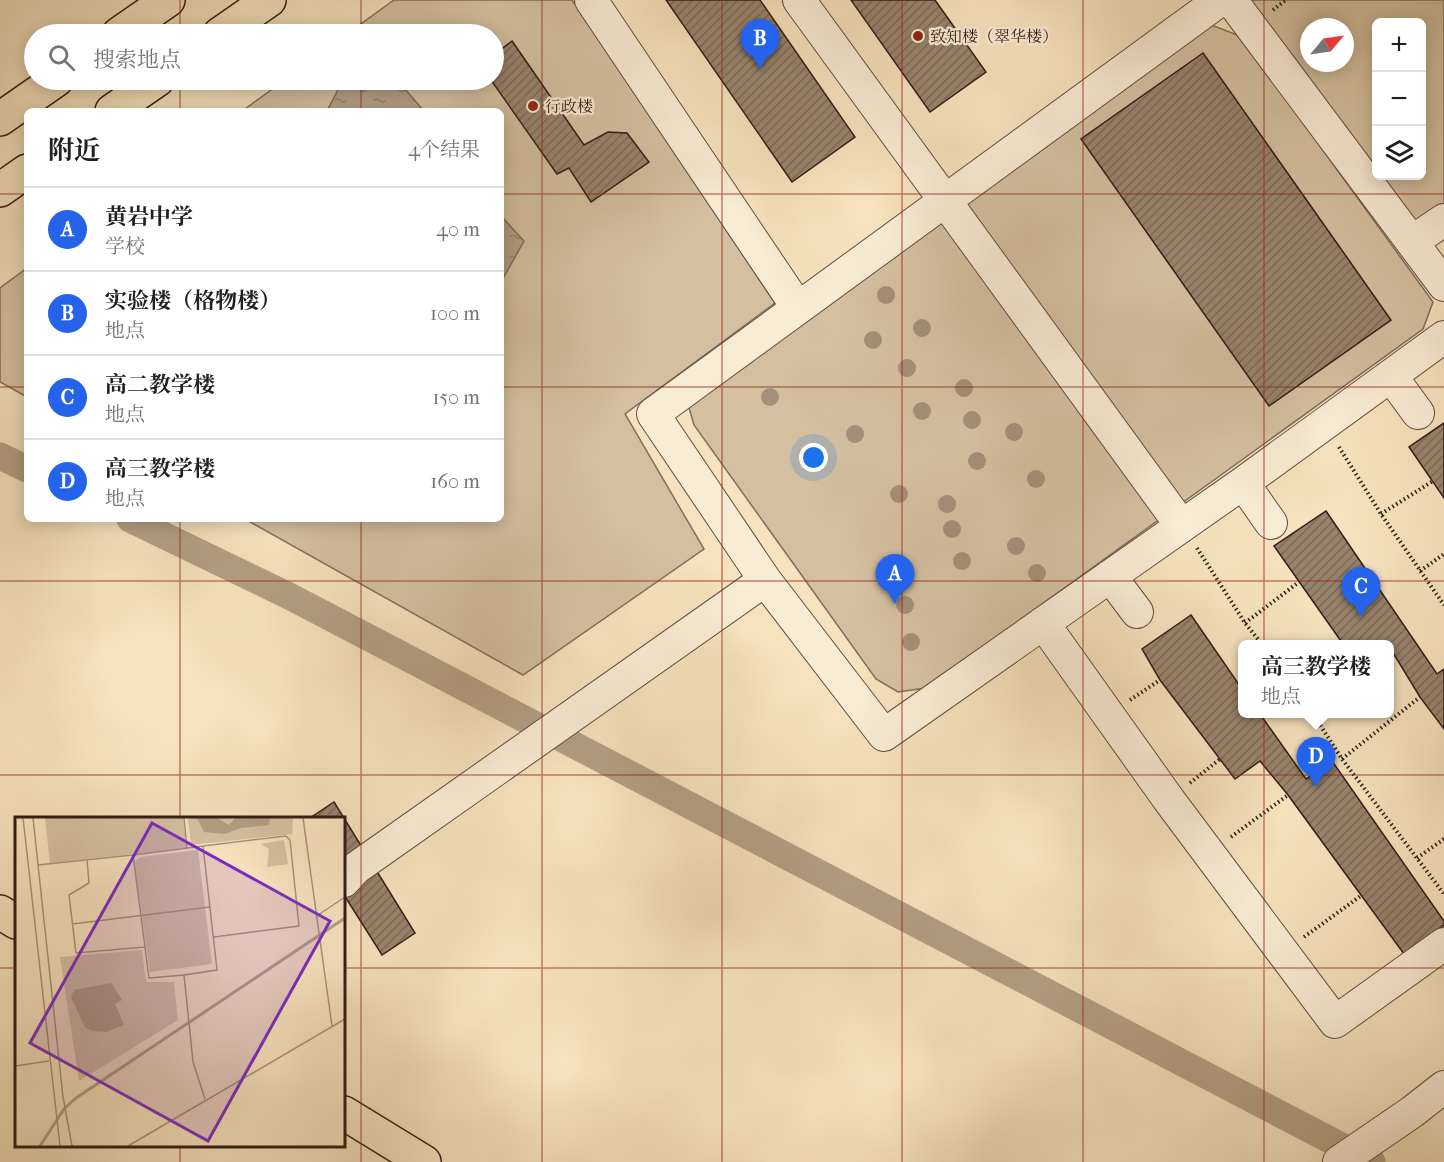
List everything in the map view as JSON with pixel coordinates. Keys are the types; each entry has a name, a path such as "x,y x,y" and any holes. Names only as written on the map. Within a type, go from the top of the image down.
{"main road":[{"path":"134,24 168,0"},
{"path":"234,24 269,0"},
{"path":"0,119 42,90"},
{"path":"116,108 142,90"},
{"path":"0,190 24,173"},
{"path":"0,912 15,921"},
{"path":"345,1114 424,1162"}],"street":[{"path":"591,0 798,308"},
{"path":"799,0 1181,525"},
{"path":"1220,0 653,414 765,580 884,735 1243,483 1444,337"},
{"path":"1231,0 1444,285"},
{"path":"1413,242 1444,220"},
{"path":"1391,376 1418,413"},
{"path":"1243,483 1271,523"},
{"path":"1110,576 1137,612"},
{"path":"345,880 356,868 765,580"},
{"path":"1043,623 1209,854 1335,1022 1444,944"},
{"path":"1339,1162 1444,1088"}],"path":[{"path":"1324,424 1381,514 1444,605"},
{"path":"1381,514 1433,481"},
{"path":"1181,525 1258,640"},
{"path":"1420,571 1444,554"},
{"path":"1245,623 1299,582"},
{"path":"1394,718 1420,697"},
{"path":"1316,718 1342,759 1444,894"},
{"path":"1342,759 1394,718"},
{"path":"1170,800 1220,759"},
{"path":"1209,854 1288,795"},
{"path":"1417,858 1444,839"},
{"path":"1283,953 1362,895"}],"shaded area":[{"path":"394,0 572,0 775,303 625,414 704,549 523,675 250,522 504,522 504,108 246,108 271,90 504,90 504,24 361,24"},
{"path":"1232,0 1444,0 1444,219 1413,241"},
{"path":"1196,19 1240,36 1433,302 1423,329 926,688 898,692 876,679 694,425 687,401"},
{"path":"24,270 24,395 0,382 0,288"}],"water":[{"path":"338,90 406,90 421,108 329,108"},
{"path":"504,219 524,241 504,277"}],"building":[{"path":"666,0 760,0 855,137 792,182"},
{"name":"致知楼（翠华楼）","path":"851,0 935,0 986,72 930,112"},
{"name":"行政楼","path":"512,41 584,145 608,132 627,133 649,162 591,202 569,168 557,174 498,90 504,90 504,47"},
{"path":"1203,53 1391,320 1269,406 1081,139"},
{"path":"1444,423 1444,498 1409,447"},
{"path":"1326,511 1437,674 1444,669 1444,729 1420,697 1394,654 1394,640 1340,640 1274,546"},
{"path":"1191,615 1238,683 1238,718 1263,718 1306,779 1332,761 1444,921 1444,925 1404,954 1288,795 1260,761 1235,779 1160,680 1142,649"},
{"path":"334,802 343,817 312,817"},
{"path":"345,820 415,933 382,955 345,897"}],"waterway":[{"path":"0,456 24,468"},
{"path":"136,522 291,597 1372,1162"}],"place":[{"name":"致知楼（翠华楼）","path":"918,36"},
{"name":"实验楼（格物楼）","path":"760,69"},
{"name":"行政楼","path":"533,106"},
{"name":"黄岩中学","path":"895,604"},
{"name":"高二教学楼","path":"1361,617"},
{"name":"高三教学楼","path":"1316,787"}]}
